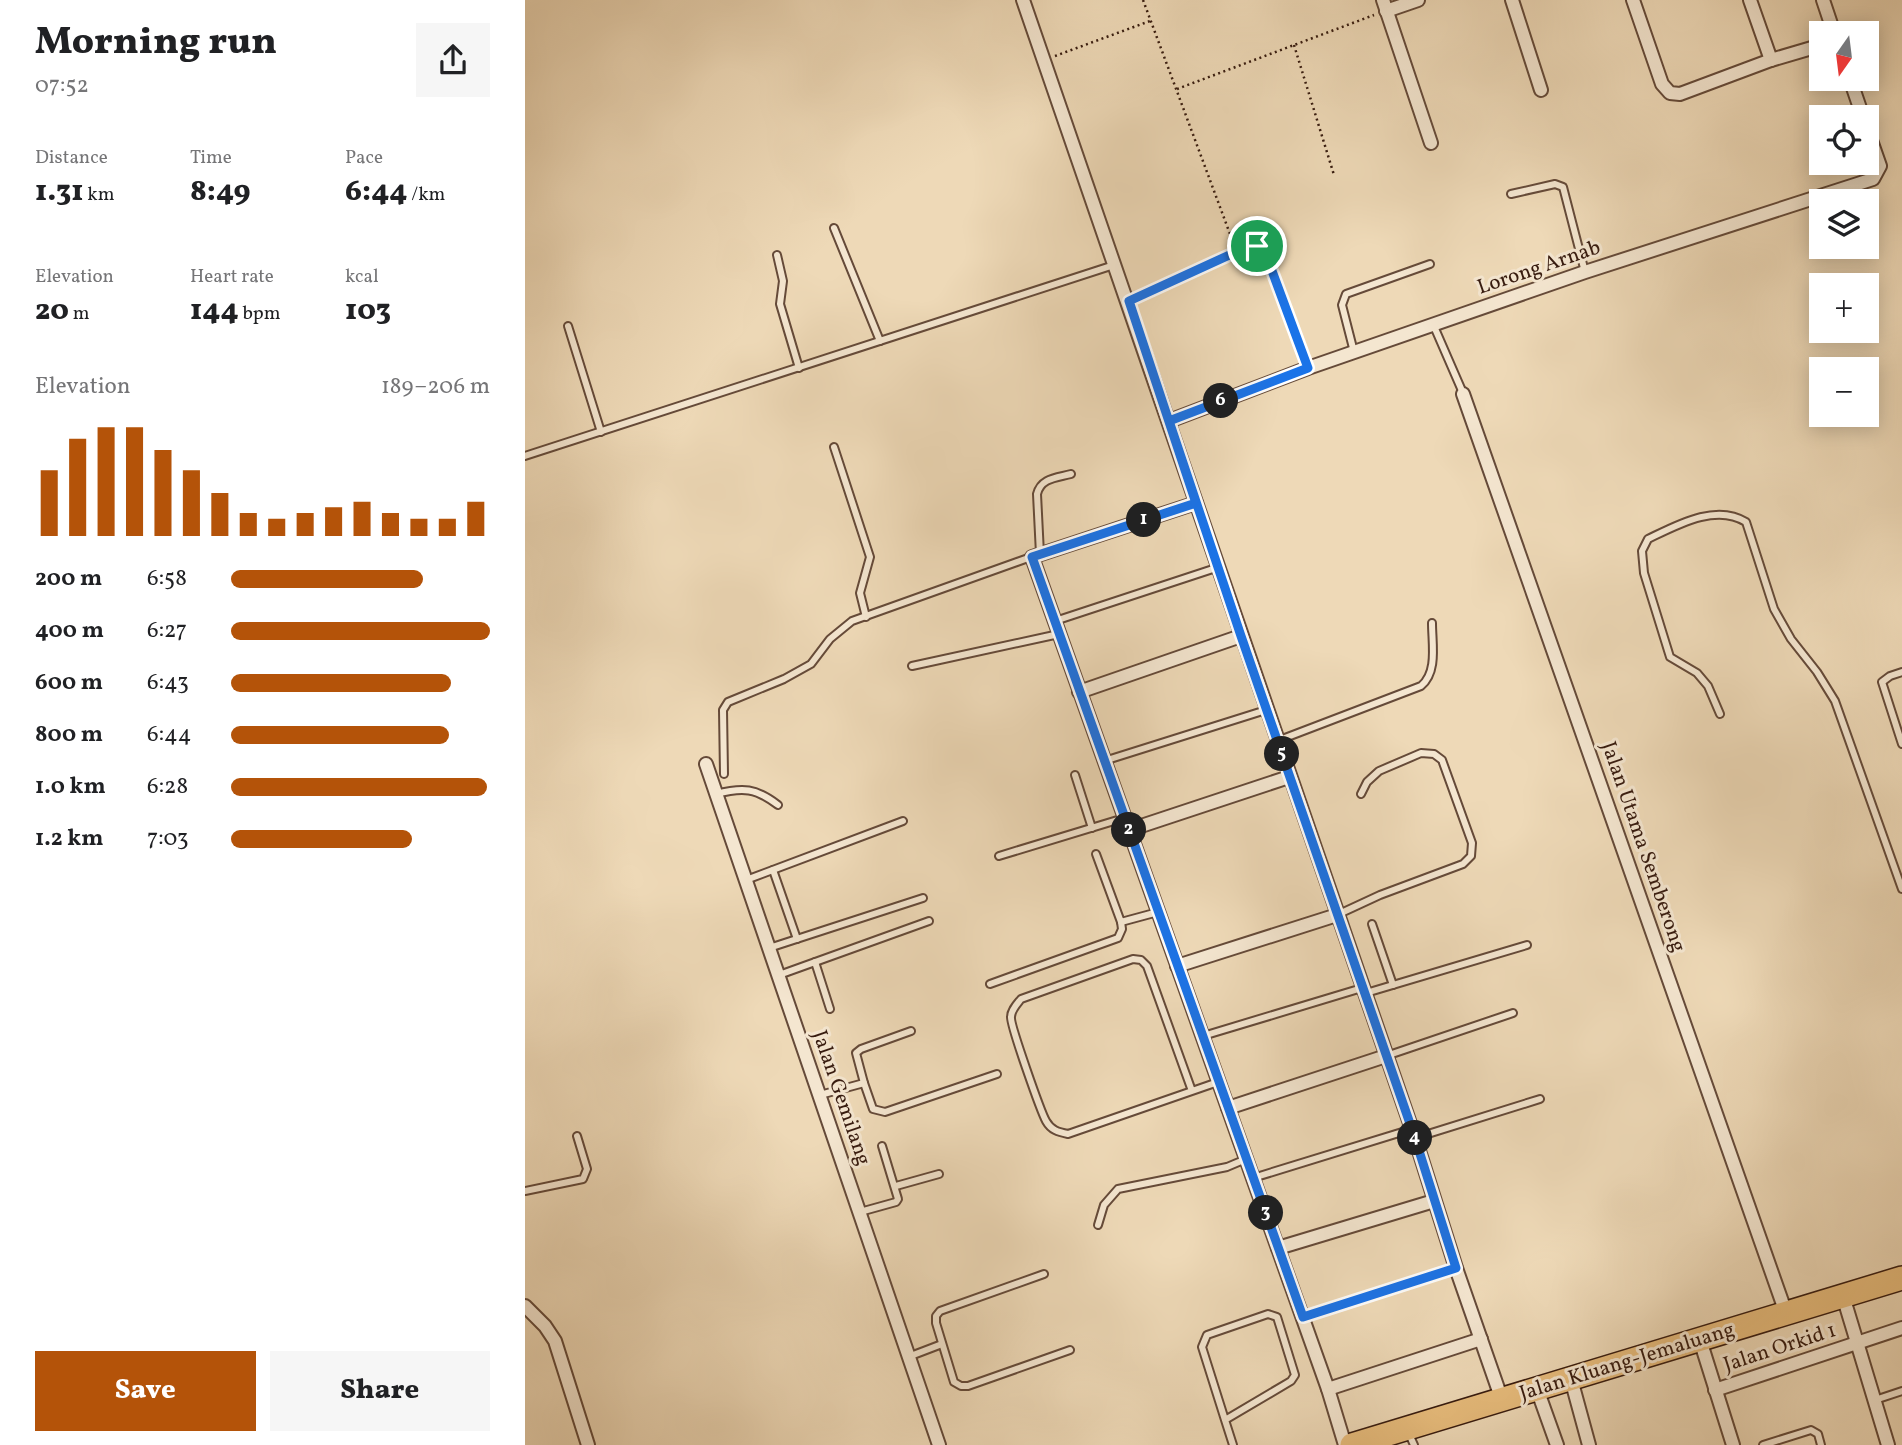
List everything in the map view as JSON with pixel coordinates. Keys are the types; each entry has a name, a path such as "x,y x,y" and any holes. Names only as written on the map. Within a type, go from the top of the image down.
{"highway":[{"name":"Jalan Kluang-Jemaluang","path":"1365,1443 1411,1437 1502,1400 1902,1278"}],"street":[{"path":"1023,0 1114,265 1129,301 1266,710 1414,1134 1456,1268 1502,1400"},
{"path":"1418,0 1385,5 1431,143"},
{"path":"1513,0 1541,90"},
{"path":"1633,0 1661,85 1670,93 1680,94 1809,49"},
{"path":"1750,0 1771,60"},
{"path":"1823,0 1830,21"},
{"name":"Lorong Arnab","path":"1169,421 1433,324 1873,179 1875,175"},
{"name":"Jalan Utama Semberong","path":"1463,394 1786,1313"},
{"path":"1196,503 1036,555 1079,692 1303,1317 1345,1445"},
{"path":"1079,692 1241,636"},
{"name":"Jalan Gemilang","path":"706,764 939,1445"},
{"path":"1127,824 1289,777"},
{"path":"1177,966 1337,915"},
{"path":"1227,1108 1386,1056"},
{"path":"1278,1248 1434,1201"},
{"path":"1843,1296 1888,1445"},
{"path":"525,1306 545,1326 555,1341 588,1445"},
{"name":"Jalan Orkid 1","path":"1715,1390 1902,1328"},
{"path":"1328,1390 1481,1339"},
{"path":"1699,1340 1733,1445"},
{"path":"1571,1379 1589,1445"},
{"path":"1537,1389 1557,1445"}],"lane":[{"path":"1511,194 1556,184 1563,187 1585,272"},
{"path":"834,228 880,341"},
{"path":"1129,301 1236,252 1251,246 1261,248 1265,252 1308,368"},
{"path":"777,255 783,281 780,304 799,368"},
{"path":"1355,352 1342,305 1346,294 1430,264"},
{"path":"525,456 1114,265"},
{"path":"1433,324 1463,394"},
{"path":"568,326 601,432"},
{"path":"834,447 870,557 860,593 866,617"},
{"path":"724,774 725,705 784,679 811,663 830,639 852,621 1036,555 1039,486 1044,481 1071,474"},
{"path":"1720,715 1708,686 1697,673 1670,657 1644,573 1642,551 1648,539 1659,533 1721,513 1734,515 1746,522 1774,609 1791,639 1817,672 1835,701 1902,889"},
{"path":"912,666 1057,628 1219,567"},
{"path":"1277,741 1421,686 1428,680 1432,670 1431,623"},
{"path":"1902,672 1882,682 1902,744"},
{"path":"1104,761 1266,710"},
{"path":"1337,915 1380,895 1464,864 1471,856 1472,843 1442,760 1434,754 1421,753 1379,771 1367,782 1361,794"},
{"path":"1075,775 1092,828"},
{"path":"716,794 737,788 750,790 778,805"},
{"path":"746,880 903,821"},
{"path":"999,856 1092,828 1127,824"},
{"path":"990,984 1118,938 1122,929 1121,922 1096,854"},
{"path":"773,870 797,939"},
{"path":"769,948 923,898"},
{"path":"1121,922 1157,912"},
{"path":"779,975 929,921"},
{"path":"1372,924 1393,985"},
{"path":"1202,1037 1527,945"},
{"path":"1192,1091 1147,966 1141,960 1133,959 1021,999 1013,1008 1010,1018 1022,1054 1045,1121 1055,1132 1068,1134 1218,1082"},
{"path":"815,962 830,1009"},
{"path":"1386,1056 1513,1013"},
{"path":"911,1031 856,1053 873,1109 885,1112 997,1074"},
{"path":"820,1095 864,1083"},
{"path":"1253,1178 1540,1099"},
{"path":"525,1191 583,1179 587,1169 577,1136"},
{"path":"860,1212 896,1202 896,1186 882,1146"},
{"path":"1098,1225 1104,1205 1118,1189 1227,1167 1246,1159"},
{"path":"896,1186 939,1174"},
{"path":"1303,1317 1456,1268"},
{"path":"1044,1274 940,1311 936,1316 936,1323 954,1382 968,1386 1070,1350"},
{"path":"1225,1420 1291,1381 1295,1375 1277,1317 1273,1315 1268,1314 1207,1335 1203,1341 1202,1347 1225,1420 1233,1445"},
{"path":"908,1357 942,1344"},
{"path":"1875,1400 1902,1391"},
{"path":"1763,1445 1811,1430 1818,1434 1821,1445"}],"path":[{"path":"1143,0 1236,252"},
{"path":"1177,89 1385,5"},
{"path":"1043,61 1150,20"},
{"path":"1294,44 1334,175"}],"route":[{"path":"1257,246 1265,252 1308,368 1169,421 1415,1138 1456,1268 1303,1317 1032,557 1196,503 1129,301 1236,252 1257,246"}]}
